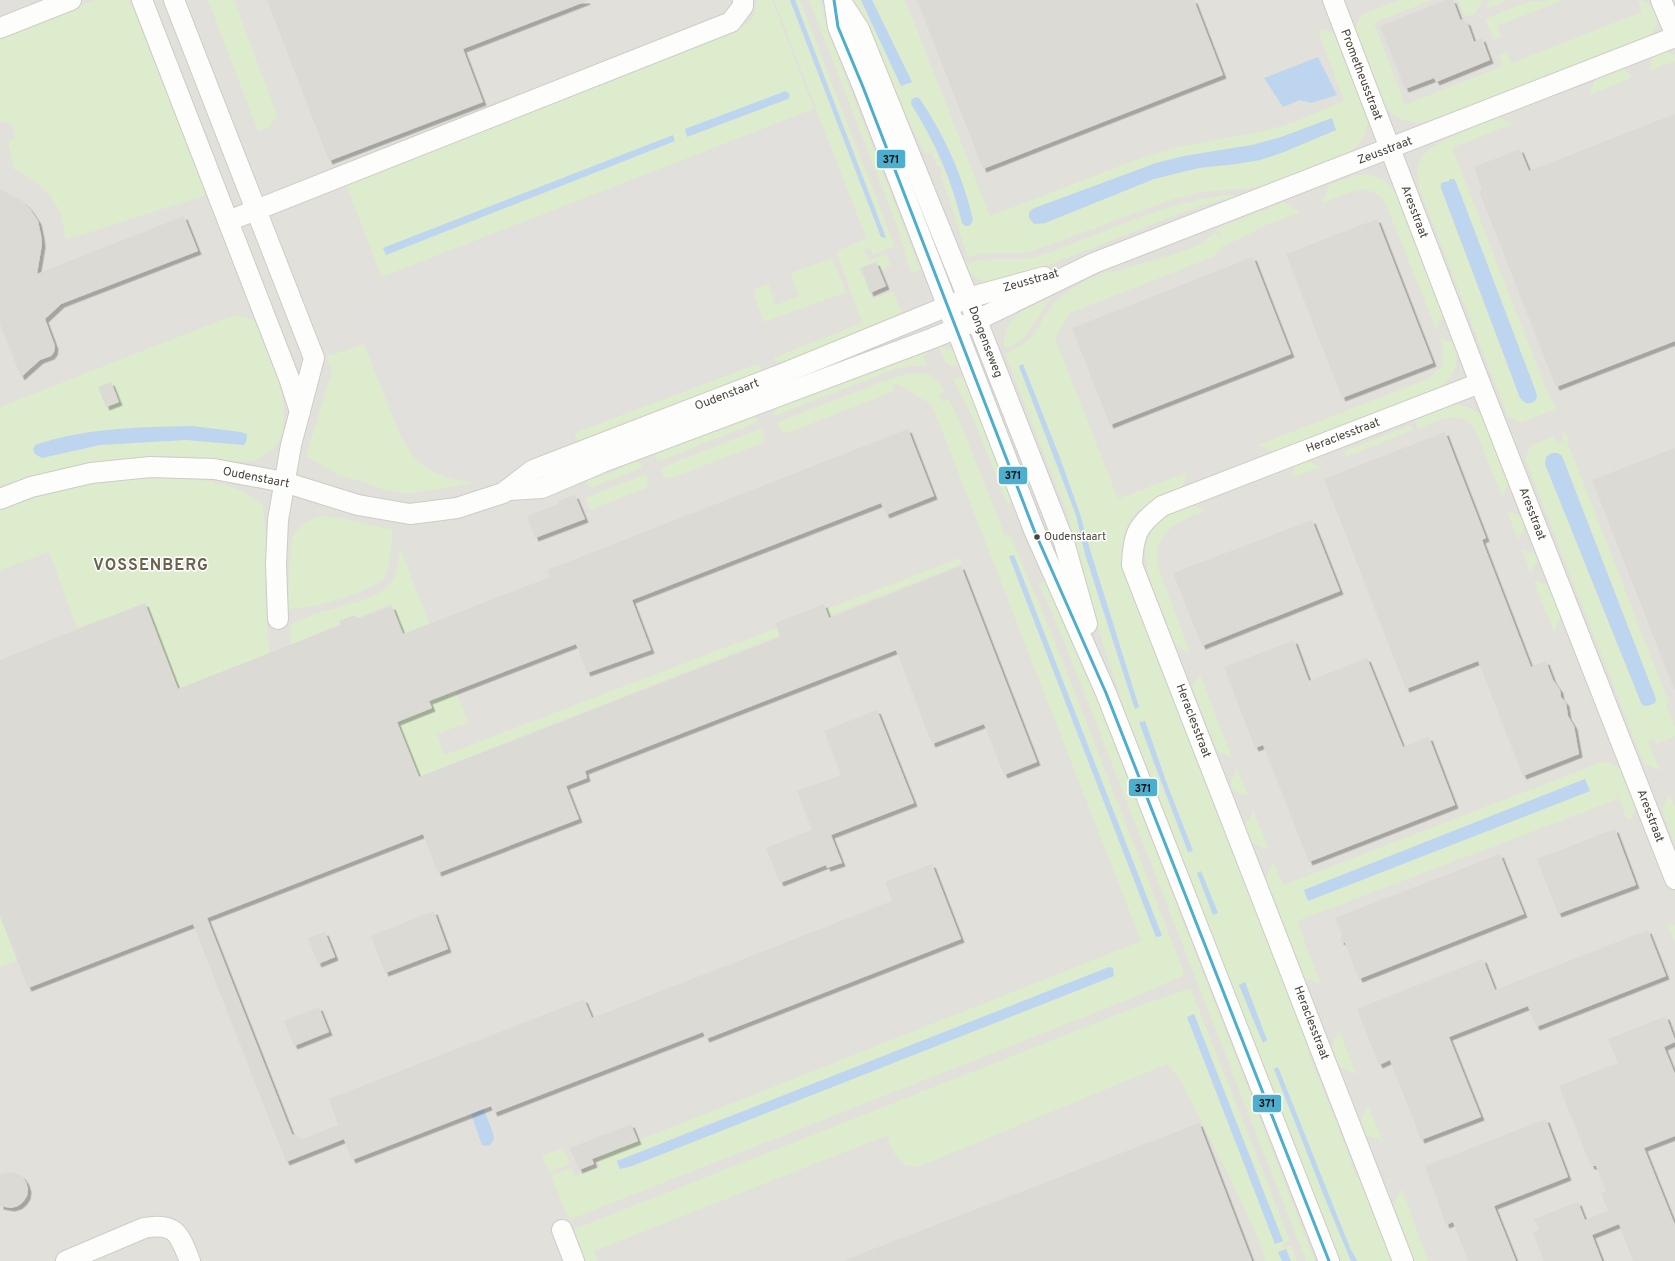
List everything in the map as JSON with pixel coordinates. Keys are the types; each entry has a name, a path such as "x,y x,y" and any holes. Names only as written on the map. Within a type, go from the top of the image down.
{"street":[{"path":"0,28 71,0"},
{"path":"142,0 289,378 300,412"},
{"path":"174,0 314,358 292,445 278,520 278,619"},
{"path":"228,221 731,22 743,6 743,0"},
{"name":"Dongenseweg","path":"834,0 838,27 863,87 1034,530 1106,693 1329,1261"},
{"name":"Dongenseweg","path":"840,0 859,29 977,320 1064,542 1106,693"},
{"name":"Prometheusstraat","path":"1332,0 1390,149"},
{"path":"1661,0 1675,33"},
{"name":"Zeusstraat","path":"956,328 977,320 1094,263 1675,37"},
{"name":"Aresstraat","path":"1390,149 1480,383 1675,879"},
{"name":"Zeusstraat","path":"948,306 968,298 1094,263"},
{"name":"Oudenstaart","path":"575,464 782,374 948,306"},
{"name":"Oudenstaart","path":"0,499 31,488 91,473 150,467 214,469 284,482 358,505 410,514 457,508 509,490 533,470 603,462 789,393 956,328"},
{"name":"Heraclesstraat","path":"1403,1261 1132,565 1132,547 1137,530 1147,518 1162,506 1480,383"},
{"path":"66,1261 144,1228 157,1226 167,1227 174,1230 181,1238 190,1261"},
{"path":"562,1230 570,1260"}],"shaded area":[{"path":"0,0 1675,0 1675,1261 0,1261"},
{"path":"814,109 866,238 753,290 773,358 574,433 476,483 453,479 431,471 415,458 401,437 354,318 396,301 382,277"}],"green space":[{"path":"95,0 128,0 140,15 205,185 206,193 203,196 65,240 61,215 51,197 35,182 14,169 8,142 15,137 12,124 0,121 0,35"},
{"path":"208,0 234,0 277,116 267,129 258,131"},
{"path":"757,0 772,0 814,109 382,277 346,185 731,33 750,21 756,7"},
{"path":"774,0 790,0 881,237 884,238 886,236 795,0 800,0 895,246 873,255 870,248 864,250 870,260 886,254 891,266 879,270 876,262 859,269 862,277 864,276 873,299 893,291 901,310 899,319 784,364 777,362 773,358 862,323 836,251 866,238"},
{"path":"809,0 820,0 829,34 920,269 919,271 911,273 910,271 899,231"},
{"path":"848,0 861,0 902,86 912,82 872,0 905,0 990,216 1138,159 1177,147 1265,131 1294,122 1344,101 1318,31 1323,29 1338,36 1368,117 1364,137 1351,151 1259,188 1258,186 1245,189 1201,192 1173,199 1030,252 1015,254 985,253 968,257 940,175 943,174 940,165 937,166 932,153 926,155 906,115 903,116","holes":["919,98 942,135 956,165 973,223 969,226 962,223 952,191 935,147 911,104","1281,137 1272,156 1245,163 1199,168 1154,179 1045,223 1037,224 1156,163 1184,156 1252,145"]},
{"path":"1399,0 1432,0 1374,23 1405,105 1503,66 1499,55 1507,52 1511,63 1642,12 1638,1 1640,0 1651,5 1658,21 1651,38 1482,104 1419,123 1402,120 1392,114 1385,106 1355,29 1361,15"},
{"path":"1458,0 1482,0 1476,13 1465,17"},
{"path":"1489,0 1507,0 1485,10"},
{"path":"1548,0 1563,0 1497,26 1501,37 1494,40 1485,19 1530,1 1539,2"},
{"path":"1664,51 1675,55 1675,61 1649,71 1653,56"},
{"path":"1622,68 1633,77 1589,95 1596,78"},
{"path":"1498,117 1512,124 1452,148 1551,401 1553,401 1556,409 1520,423 1508,417 1420,190 1418,178 1418,168 1421,160 1425,153 1431,148 1448,138","holes":["1449,181 1520,398 1440,186 1441,183"]},
{"path":"1368,174 1384,180 1396,192 1444,313 1436,329 1386,205 1380,197 1373,192 1357,190 1322,203 1329,185 1356,175"},
{"path":"1235,195 1236,197 1226,201 1225,198 1189,210 1016,278 987,282 974,277 969,272 965,264 974,261 992,259 1035,257 1154,212 1203,199"},
{"path":"1284,202 1300,212 1256,229 1256,231 1223,246 1213,257 1070,313 1055,338 1118,499 1188,472 1182,488 1148,504 1139,510 1132,518 1127,528 1124,540 1123,554 1314,1049 1308,1052 1335,1119 1340,1118 1341,1122 1337,1125 1357,1178 1364,1176 1397,1261 1357,1261 1350,1248 1278,1068 1274,1069 1351,1261 1340,1261 1324,1227 1136,745 1087,594 1067,513 1005,354 1029,340 1054,304 1076,286 1109,271 1111,273 1191,248 1202,243 1216,232 1218,237 1222,236 1220,231 1217,232 1216,229","holes":["1023,365 1060,458 1115,628 1124,661 1134,709 1085,554 1076,515 1019,366","1145,721 1193,851 1188,852 1152,760","1244,982 1267,1040 1263,1043 1239,985"]},
{"path":"832,258 846,292 764,322 752,290 768,283 776,305 799,296 791,273"},
{"path":"1050,298 1025,336 1012,346 1004,347 1004,337 1011,321 1032,305"},
{"path":"235,316 245,317 257,322 279,382 284,413 283,428 278,442 268,453 255,460 244,462 178,456 120,459 59,469 0,486 0,407 221,320"},
{"path":"1440,338 1455,343 1457,356 1453,373 1440,387 1273,452 1258,445 1427,379 1442,366 1443,346"},
{"path":"364,344 401,437 415,458 432,471 453,479 476,483 408,494 384,490 365,482 338,475 306,456 332,371 326,357"},
{"path":"924,345 928,355 923,356 927,366 908,366 895,369 774,416 774,407"},
{"path":"938,345 953,351 964,363 954,367 947,364"},
{"path":"758,362 761,368 760,372 696,398 694,396 594,435 593,437 581,442 576,438 574,433"},
{"path":"912,373 930,374 932,380 939,381 945,392 938,395 942,402 949,399 962,427 1005,536 1010,534 1055,642 1183,970 1183,976 1132,998 569,1220 551,1176 571,1168 575,1176 599,1167 596,1157 1141,941 932,405 898,384 893,386 894,391 788,433 782,432 776,423 894,377","holes":["1014,555 1162,935 1161,936 1156,936 1009,557","1114,976 632,1166 617,1162 713,1122"]},
{"path":"969,373 1005,476 997,478 972,416 953,380"},
{"path":"1453,404 1476,411 1488,426 1509,481 1502,497 1476,431 1470,423 1457,417 1441,420 1418,429 1414,417"},
{"path":"754,415 760,421 657,462 656,456 659,450"},
{"path":"1411,425 1413,430 1346,457 1344,451"},
{"path":"763,428 765,439 760,444 672,478 665,478 660,468"},
{"path":"1565,432 1567,441 1669,703 1666,704 1675,728 1675,736 1656,744 1654,738 1648,741 1660,770 1644,764 1525,459 1530,446 1554,436 1557,444 1564,441 1561,434","holes":["1555,452 1562,456 1656,699 1655,703 1647,706 1642,705 1545,464 1547,456"]},
{"path":"1305,459 1320,467 1292,478 1297,462"},
{"path":"634,460 639,462 643,467 593,487 589,487 584,478 589,476 594,479 619,469 622,463"},
{"path":"646,474 648,482 646,488 590,510 585,498"},
{"path":"147,477 208,481 237,489 263,505 266,543 265,590 273,678 292,663 290,625 315,614 367,598 385,589 391,583 395,575 400,548 468,722 437,734 444,755 960,558 962,564 418,777 362,734 432,707 391,604 306,638 346,741 183,828 101,619 77,628 49,552 0,570 0,508 35,496 53,492 110,481"},
{"path":"1006,480 1012,502 1007,504 998,482"},
{"path":"1189,504 1206,511 1184,520 1167,532 1158,548 1158,560 1160,573 1190,652 1176,646 1150,580 1146,556 1146,544 1156,523 1167,514"},
{"path":"1507,511 1523,517 1526,524 1518,540"},
{"path":"319,516 335,517 393,530 386,574 384,578 372,587 351,595 304,608 288,609 289,562 293,534 304,523"},
{"path":"1522,549 1538,555 1539,558 1531,572 1530,572"},
{"path":"1047,581 1097,700 1315,1261 1306,1261 1064,641 1039,584"},
{"path":"1535,581 1550,586 1561,616 1554,632 1534,582"},
{"path":"1200,675 1232,757 1217,751 1192,687"},
{"path":"1604,761 1621,768 1636,807 1632,818 1627,820 1616,790 1618,799 1297,921 1321,985 1305,978 1266,878 1273,861 1283,885","holes":["1585,779 1589,791 1308,901 1304,890"]},
{"path":"1237,768 1248,796 1232,790 1230,785"},
{"path":"1669,794 1675,807 1675,844 1662,810"},
{"path":"1254,811 1269,850 1252,843 1245,825"},
{"path":"0,914 18,960 0,967"},
{"path":"1667,924 1675,925 1675,944"},
{"path":"1188,989 1191,990 1290,1241 1283,1244 1284,1248 1291,1245 1297,1261 1291,1261 1286,1249 1288,1261 1265,1261 1259,1241 1231,1180 1181,1081 1167,1064 918,1167 904,1164 895,1155 888,1139 888,1135 594,1251 598,1261 584,1261 572,1230 1136,1007","holes":["1194,1014 1283,1241 1194,1015"]},
{"path":"1340,1032 1356,1074 1340,1067 1332,1047 1337,1034"},
{"path":"1368,1106 1383,1141 1366,1135 1361,1120"},
{"path":"563,1148 570,1164 549,1172 542,1156"},
{"path":"1400,1190 1402,1190 1428,1261 1415,1261 1394,1205"}],"water":[{"path":"790,0 795,0 886,238 881,237"},
{"path":"861,0 872,0 912,82 901,86"},
{"path":"1318,57 1337,95 1311,103 1300,100 1283,107 1264,78"},
{"path":"786,91 790,95 788,99 687,137 685,129"},
{"path":"917,97 929,113 952,157 964,188 973,220 969,226 965,226 962,223 953,191 942,161 928,132 911,104 912,99"},
{"path":"1332,118 1336,130 1284,152 1260,160 1199,168 1154,179 1045,223 1034,224 1029,218 1029,213 1032,209 1156,163 1184,156 1252,145 1281,137"},
{"path":"673,135 675,141 386,255 383,248"},
{"path":"1449,179 1454,179 1456,182 1536,392 1537,398 1531,403 1524,402 1520,398 1441,188 1441,183 1449,181"},
{"path":"1023,364 1080,514 1139,707 1135,709 1085,554 1076,515 1019,366"},
{"path":"192,426 241,432 247,434 246,442 244,445 186,440 100,445 42,458 35,454 33,449 35,445 54,439 93,432 132,428"},
{"path":"1552,453 1558,453 1562,456 1656,699 1655,703 1647,706 1642,705 1545,464 1546,457"},
{"path":"1014,555 1162,936 1156,937 1009,556"},
{"path":"1145,721 1193,851 1188,852 1140,725 1140,722"},
{"path":"1585,779 1590,791 1308,901 1304,890"},
{"path":"1201,871 1218,913 1213,915 1197,873"},
{"path":"1109,967 1113,968 1114,976 632,1166 620,1169 617,1161"},
{"path":"1245,982 1267,1040 1263,1043 1239,985"},
{"path":"1194,1014 1283,1241 1275,1244 1187,1017"},
{"path":"1278,1067 1350,1248 1357,1261 1351,1261 1324,1196 1274,1069"},
{"path":"459,1079 473,1081 493,1133 494,1140 489,1146 482,1145"},
{"path":"1286,1249 1291,1261 1282,1261 1278,1252"}],"building":[{"path":"267,0 587,1 463,49 483,102 329,161"},
{"path":"917,0 1194,0 1223,75 983,169"},
{"path":"1445,0 1453,0 1460,19 1467,22 1474,42 1482,38 1490,60 1436,82 1434,78 1405,89 1380,26"},
{"path":"1675,114 1675,341 1556,387 1479,191 1482,190 1474,167 1520,149 1529,171"},
{"path":"0,189 24,202 38,221 42,244 37,274 184,216 198,251 61,304 45,319 55,346 54,352 51,356 40,360 21,377 0,324"},
{"path":"1377,219 1433,363 1342,398 1286,254"},
{"path":"1253,257 1291,354 1110,425 1072,328"},
{"path":"876,262 886,286 870,293 861,268"},
{"path":"111,382 119,402 106,407 98,387"},
{"path":"908,429 934,496 886,515 881,503 632,600 651,650 587,673 576,644 429,701 432,708 397,722 419,777 780,637 775,623 824,604 829,618 961,566 1037,762 1004,775 984,724 932,744 896,650 585,771 587,778 566,786 579,819 438,873 423,834 207,918 292,1134 303,1139 338,1125 329,1099 584,999 592,1018 892,901 885,882 932,864 961,939 706,1039 703,1032 494,1113 491,1106 352,1160 344,1139 286,1162 193,924 28,988 0,916 0,660 145,603 178,689 341,625 339,621 355,615 357,619 392,606 403,634 550,577 547,570"},
{"path":"1445,432 1486,538 1482,540 1531,667 1546,661 1553,680 1560,690 1561,697 1566,703 1568,716 1574,726 1579,754 1523,776 1478,661 1406,689 1324,479"},
{"path":"1675,448 1675,689 1674,689 1592,480"},
{"path":"575,495 585,519 535,538 527,516 558,504 559,501"},
{"path":"1312,520 1340,591 1202,646 1173,573"},
{"path":"1294,640 1309,681 1367,658 1403,747 1429,737 1455,805 1309,862 1263,745 1255,748 1224,667"},
{"path":"877,710 914,803 831,835 842,863 827,868 826,865 780,883 766,848 812,830 797,791 841,775 824,731"},
{"path":"1615,829 1636,885 1558,914 1537,859"},
{"path":"1500,854 1524,914 1359,979 1345,943 1340,941 1342,935 1335,918"},
{"path":"434,911 448,949 385,973 371,936"},
{"path":"1648,930 1666,976 1536,1027 1528,1006 1449,1037 1481,1117 1421,1140 1390,1060 1379,1065 1357,1009 1483,959 1495,990"},
{"path":"325,932 335,957 318,964 308,938"},
{"path":"319,1007 329,1032 294,1046 284,1021"},
{"path":"1666,1016 1675,1040 1675,1042 1664,1047 1675,1074 1675,1136 1644,1148 1675,1225 1675,1261 1633,1261 1619,1224 1592,1235 1602,1261 1544,1261 1533,1233 1539,1230 1534,1219 1578,1202 1585,1220 1608,1211 1601,1193 1606,1192 1596,1166 1591,1166 1559,1086 1618,1063 1608,1039"},
{"path":"1546,1119 1568,1177 1494,1206 1516,1261 1468,1261 1453,1222 1446,1225 1425,1166"},
{"path":"1199,1123 1252,1261 845,1261 845,1260"},
{"path":"631,1124 638,1141 592,1159 594,1164 579,1170 570,1148"},
{"path":"9,1172 22,1176 28,1189 27,1196 23,1202 18,1206 11,1208 0,1206 0,1174"}],"transit line":[{"name":"371","path":"834,0 838,27 863,87 1034,530 1106,693 1329,1261"}],"place":[{"name":"Oudenstaart","path":"1037,537"}],"district":[{"name":"VOSSENBERG","path":"151,566"}]}
